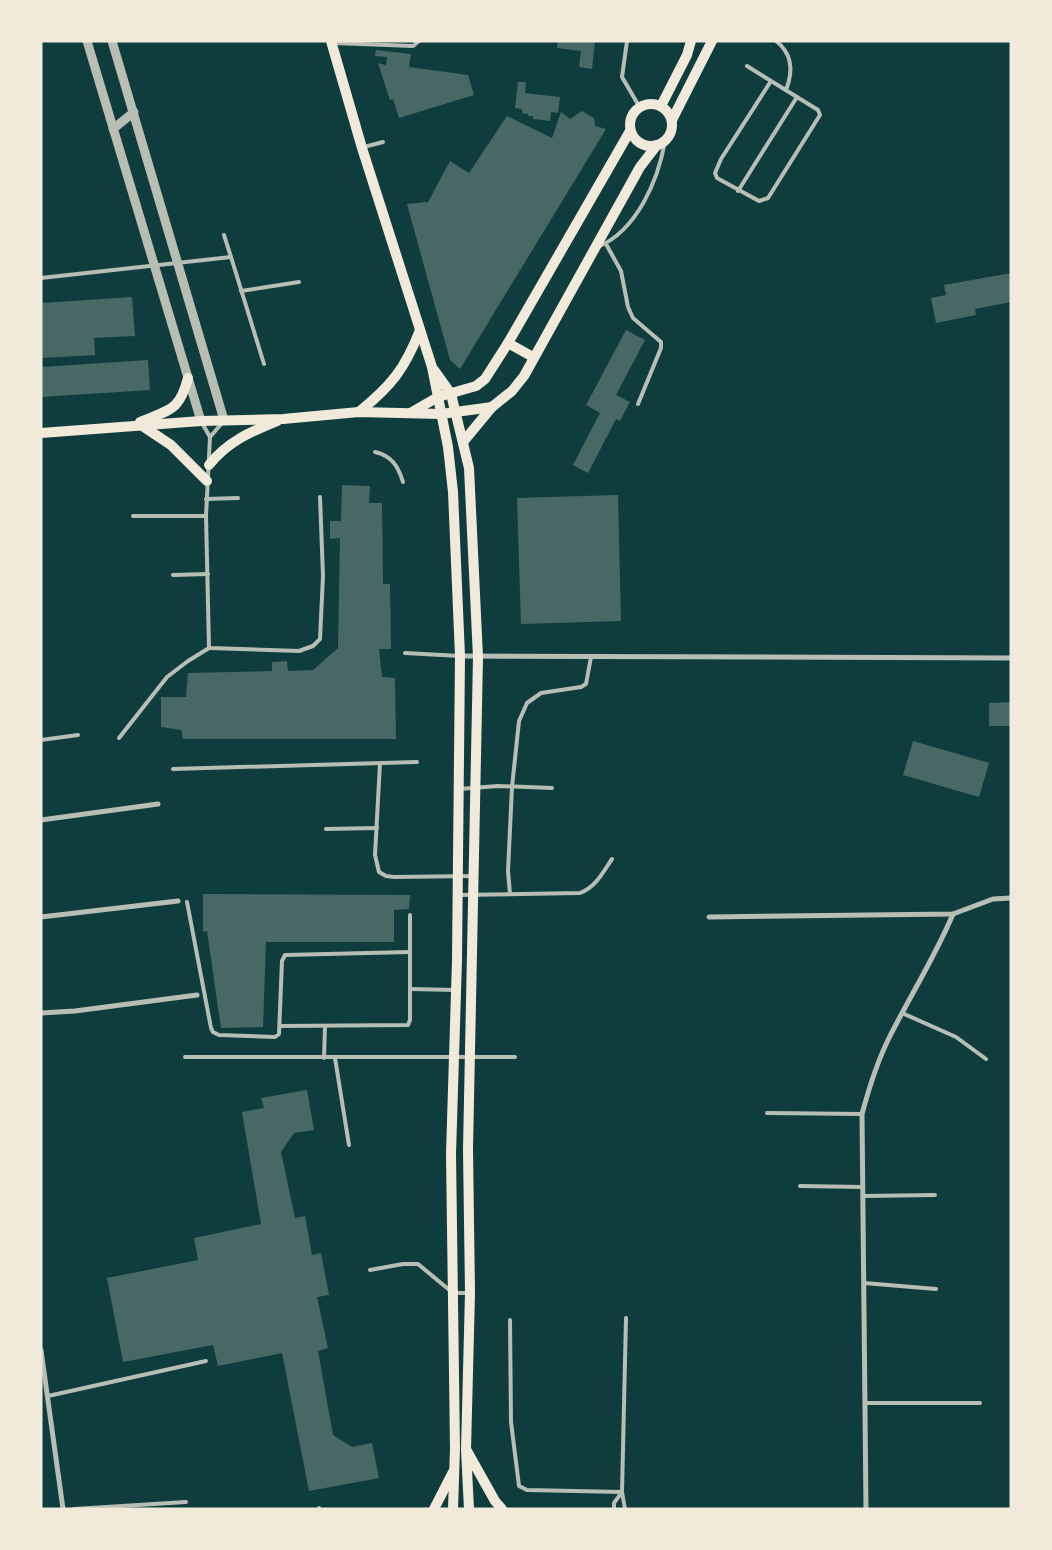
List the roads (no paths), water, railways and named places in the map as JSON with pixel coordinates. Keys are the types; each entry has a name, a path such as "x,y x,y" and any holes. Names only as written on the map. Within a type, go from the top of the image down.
{"main road":[{"path":"661,106 687,55 691,41"},
{"path":"463,442 492,407 512,391 524,376 640,167 671,132 672,120 712,41"},
{"path":"332,42 362,148 432,367 448,446 453,492 460,656 457,960 451,1154 453,1509"},
{"path":"411,412 438,397 476,386 485,379 508,343 630,131 630,117 639,106 654,104 661,106 672,120"},
{"path":"630,131 638,142 650,146 661,143"},
{"path":"359,412 397,376 408,361 420,330"},
{"path":"508,343 533,357"},
{"path":"432,367 451,394 463,442 471,490 478,657 468,1149 470,1293 466,1450 469,1509"},
{"path":"130,426 178,404 188,378"},
{"path":"41,434 141,425 200,421 283,419 359,412 441,414 492,407"},
{"path":"209,466 220,452 235,441 283,419"},
{"path":"141,425 171,445 207,481"},
{"path":"466,1450 495,1501 502,1509"},
{"path":"434,1509 454,1469"}],"street":[{"path":"87,41 152,265 200,421"},
{"path":"112,41 224,420"},
{"path":"113,129 134,112"},
{"path":"460,656 1011,658"},
{"path":"41,820 158,804"},
{"path":"709,918 953,914 993,899 1011,898"},
{"path":"41,917 178,900"},
{"path":"866,1509 862,1114 879,1062 902,1013 932,962 953,914"},
{"path":"41,1013 197,995"},
{"path":"41,1350 63,1509"}],"lane":[{"path":"332,42 381,42 413,46 419,41"},
{"path":"627,41 622,77 639,106"},
{"path":"776,41 790,60 792,70 786,90"},
{"path":"747,66 818,110 820,115 819,120 768,198 758,201 717,178 715,173 717,166 771,81"},
{"path":"738,191 797,97"},
{"path":"362,148 383,142"},
{"path":"596,249 626,230 633,219 653,181 662,158 661,143"},
{"path":"224,235 264,364"},
{"path":"606,244 622,271 628,307 633,318 661,342 661,348 638,404"},
{"path":"41,278 231,256"},
{"path":"241,291 299,282"},
{"path":"210,437 224,420"},
{"path":"200,421 210,437 206,499 209,648"},
{"path":"376,452 387,455 400,472 403,482"},
{"path":"119,738 167,677 188,660 209,648 299,650 313,646 320,638 323,576 320,497"},
{"path":"206,499 238,498"},
{"path":"133,516 206,516"},
{"path":"173,574 208,574"},
{"path":"405,653 460,656"},
{"path":"510,894 508,871 512,787 519,721 527,703 541,693 581,687 586,684 592,657"},
{"path":"41,740 78,735"},
{"path":"173,769 417,762"},
{"path":"380,763 375,855 379,872 386,876 394,877 474,876"},
{"path":"459,789 552,788"},
{"path":"326,829 377,828"},
{"path":"458,895 580,893 588,890 596,882 612,859"},
{"path":"187,902 213,1032 219,1035 275,1037 280,1034 282,961 285,955 410,952"},
{"path":"280,1026 405,1026 409,1022 410,915"},
{"path":"410,988 456,990"},
{"path":"902,1013 956,1037 986,1059"},
{"path":"324,1026 324,1058"},
{"path":"185,1057 515,1057"},
{"path":"335,1058 349,1145"},
{"path":"768,1113 862,1114"},
{"path":"800,1186 863,1186"},
{"path":"863,1196 936,1195"},
{"path":"370,1270 403,1264 418,1264 426,1268 453,1293 470,1293"},
{"path":"864,1283 936,1289"},
{"path":"625,1509 622,1492 626,1318"},
{"path":"510,1320 511,1422 519,1486 527,1490 622,1492"},
{"path":"48,1396 206,1362"},
{"path":"866,1403 980,1403"},
{"path":"614,1509 614,1502 622,1492"},
{"path":"74,1509 186,1502"}]}
